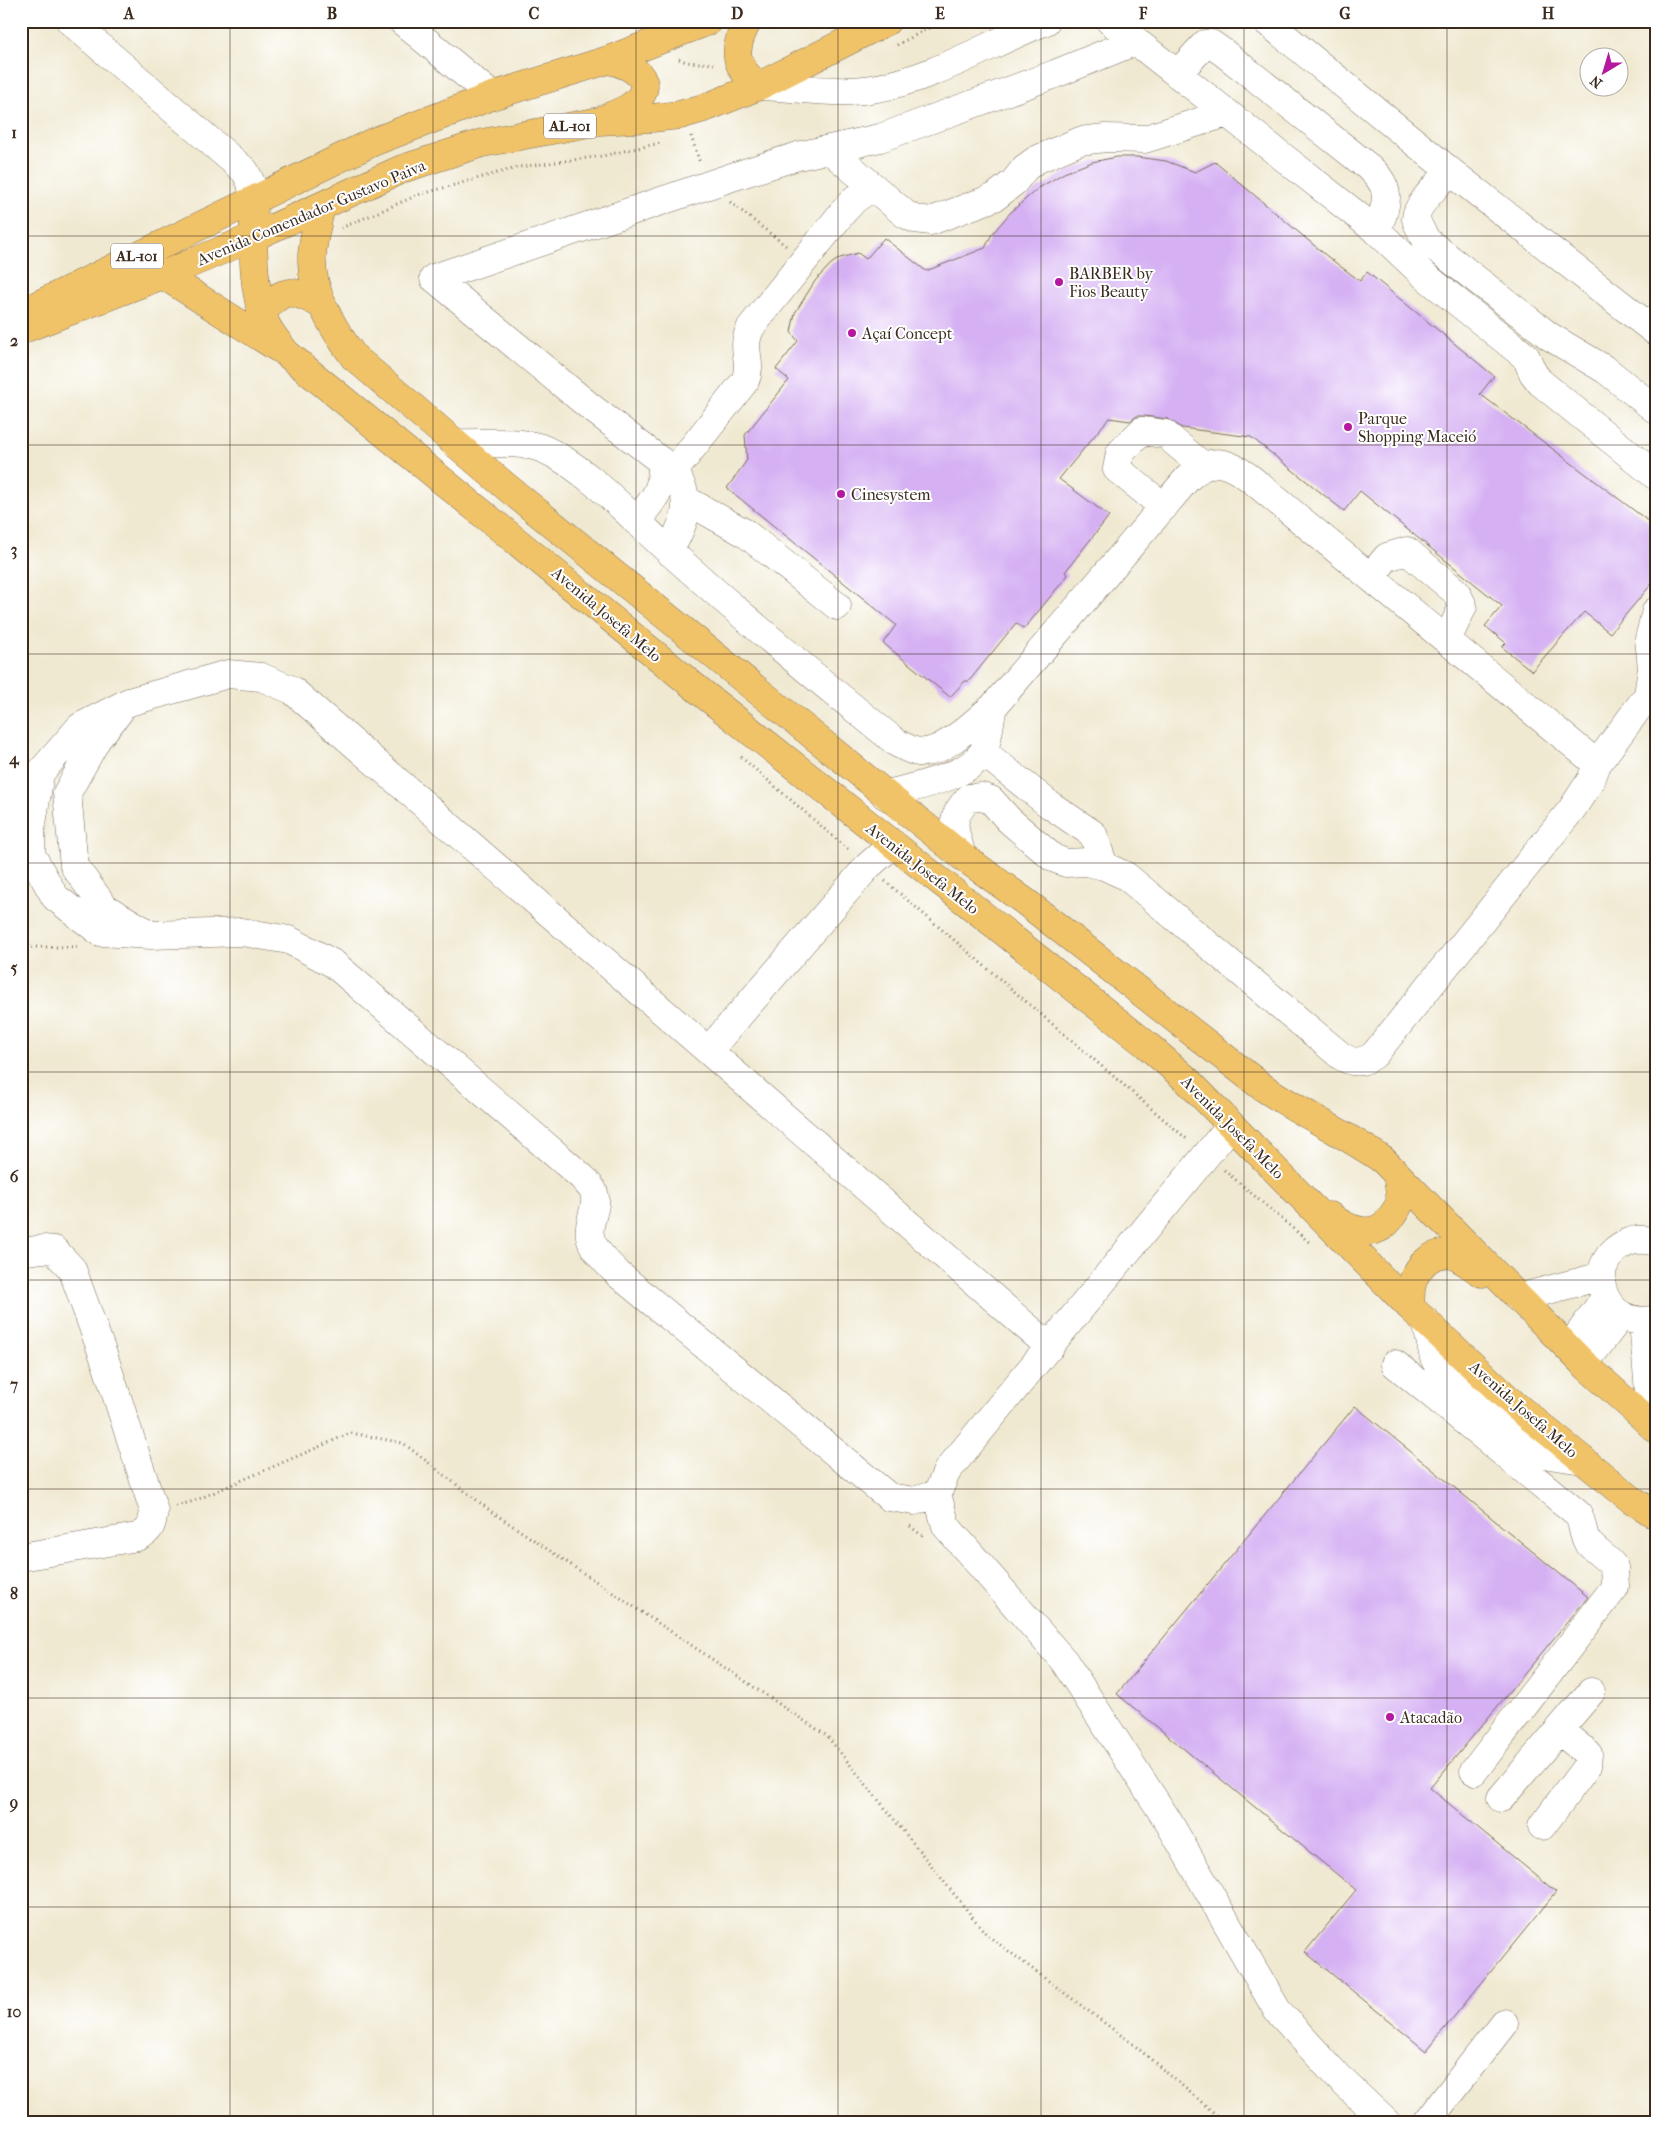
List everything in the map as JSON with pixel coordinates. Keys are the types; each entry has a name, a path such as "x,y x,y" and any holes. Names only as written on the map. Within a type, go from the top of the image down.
{"main road":[{"name":"Avenida Comendador Gustavo Paiva","path":"21,313 373,142 492,96 608,60 708,21"},
{"path":"748,21 738,42 737,55 740,68 759,86"},
{"name":"Avenida Comendador Gustavo Paiva","path":"21,330 163,275 402,170 482,142 600,121 680,115 759,86 887,21"},
{"path":"600,121 627,108 640,97 643,89 642,80 636,69 623,62 608,60"},
{"name":"Avenida Josefa Melo","path":"254,200 253,237 258,292 262,313 272,335 286,353 701,692 1147,1046 1187,1080 1418,1314 1516,1406 1631,1499 1656,1515"},
{"name":"Avenida Josefa Melo","path":"321,206 313,240 314,281 322,305 341,340 354,357 454,443 962,856 1027,903 1261,1086 1290,1106 1355,1140 1383,1160 1576,1356 1654,1427"},
{"path":"163,275 286,353"},
{"path":"262,313 272,300 289,292 299,293 322,305"},
{"path":"1286,1181 1341,1225 1362,1232 1377,1230 1389,1221 1400,1203 1397,1174"},
{"path":"1418,1314 1412,1284 1419,1269 1429,1258 1440,1253 1455,1256 1515,1295"}],"street":[{"path":"70,21 245,171 251,183 254,200"},
{"path":"402,21 492,96"},
{"path":"759,86 837,92 891,86 984,50 1046,21"},
{"path":"1110,21 1378,231 1425,276 1526,357 1540,382 1656,476"},
{"path":"1266,21 1450,170 1656,332"},
{"path":"669,552 681,528 686,500 684,487 667,466 588,405 434,278 798,156 880,138 1056,74 1136,41"},
{"path":"1178,74 1205,44 1216,46 1382,179 1386,192 1385,207 1378,231"},
{"path":"830,150 904,214 915,219 931,220 995,197 1005,190 1025,168 1036,160 1080,140 1104,138 1145,139 1227,113"},
{"path":"1450,170 1419,207 1416,218 1420,230 1427,241 1549,336 1606,370 1656,410"},
{"path":"636,522 657,494 667,466 746,382 750,372 745,348 746,337 767,305 855,199 873,187"},
{"path":"1526,357 1541,353 1574,352"},
{"path":"1164,507 1116,469 1120,453 1142,431 1165,434 1203,466"},
{"path":"454,443 521,444 539,447 556,455 578,471 803,668 897,743 919,752 931,751 946,744 993,707 1187,479 1203,466 1216,462 1240,471 1597,764"},
{"path":"686,500 745,533 837,606"},
{"path":"1370,577 1387,557 1407,551 1414,556 1456,592 1463,606 1447,640"},
{"path":"962,856 954,821 960,807 969,798 982,797 991,800 1016,827 1053,858 1066,863 1087,862 1104,866 1126,876 1341,1056 1349,1061 1358,1063 1374,1054 1572,809 1587,786 1597,764 1652,691 1649,639 1656,611"},
{"path":"937,1494 914,1501 889,1497 618,1274 599,1253 590,1237 590,1220 595,1205 594,1192 582,1177 334,964 289,940 242,932 152,935 100,932 55,897 31,854 31,830 40,773 80,727 129,702 228,674 261,677 292,690 710,1050 1050,1347"},
{"path":"129,702 97,739 67,793 72,827 74,866 105,908 152,935"},
{"path":"885,795 948,777 969,766 983,752 993,707"},
{"path":"983,752 1050,805 1094,834 1104,866"},
{"path":"31,830 34,843 39,848 53,852 60,851 70,841 72,827"},
{"path":"710,1050 868,866 893,844"},
{"path":"1231,1125 947,1471 937,1494 946,1526 1064,1661 1168,1821 1277,2010 1338,2077 1386,2122"},
{"path":"1654,1427 1625,1306 1605,1264 1611,1254 1630,1241 1656,1242"},
{"path":"21,1252 43,1249 54,1250 72,1269 106,1362 151,1522 132,1538 21,1557"},
{"path":"1515,1295 1625,1306"},
{"path":"1576,1356 1625,1306"},
{"path":"1418,1314 1434,1358 1442,1372 1482,1422 1578,1514 1582,1520 1584,1537 1614,1567 1615,1587 1474,1771"},
{"path":"1395,1364 1482,1422 1528,1446 1549,1454 1583,1460"},
{"path":"1538,1688 1588,1754 1587,1766 1542,1826"},
{"path":"1501,1798 1591,1692"},
{"path":"1426,2122 1504,2023"}],"path":[{"path":"676,58 686,62 712,62 718,66"},
{"path":"682,138 699,131"},
{"path":"691,135 707,185 804,260"},
{"path":"313,240 418,195 519,167 602,156 664,142"},
{"path":"740,756 1311,1243"},
{"path":"21,947 79,947"},
{"path":"151,1522 194,1501 351,1433 403,1443 492,1512 827,1736 987,1935 1134,2045 1225,2122"},
{"path":"909,1525 930,1543"}],"building":[{"name":"Parque Shopping Maceió","path":"1117,157 1137,157 1166,161 1195,172 1215,162 1328,257 1360,281 1367,272 1494,376 1480,394 1656,527 1656,579 1610,633 1584,612 1532,671 1502,647 1506,643 1485,626 1502,606 1360,491 1344,511 1251,437 1182,428 1168,419 1137,416 1130,421 1109,418 1059,479 1109,516 1065,572 1068,575 1024,629 1016,623 969,681 965,681 950,697 883,643 896,625 727,488 747,460 745,435 789,380 776,369 798,341 791,332 795,313 815,281 831,264 840,258 858,253 866,259 884,238 926,271 985,248 992,234 1010,213 1037,189 1064,173 1092,162"},
{"path":"1355,1406 1588,1597 1430,1788 1556,1892 1426,2051 1305,1952 1356,1890 1117,1694"}],"place":[{"name":"BARBER by Fios Beauty","path":"1059,282"},
{"name":"Açaí Concept","path":"852,333"},
{"name":"Parque Shopping Maceió","path":"1348,427"},
{"name":"Cinesystem","path":"841,494"},
{"name":"Atacadão","path":"1390,1717"}]}
